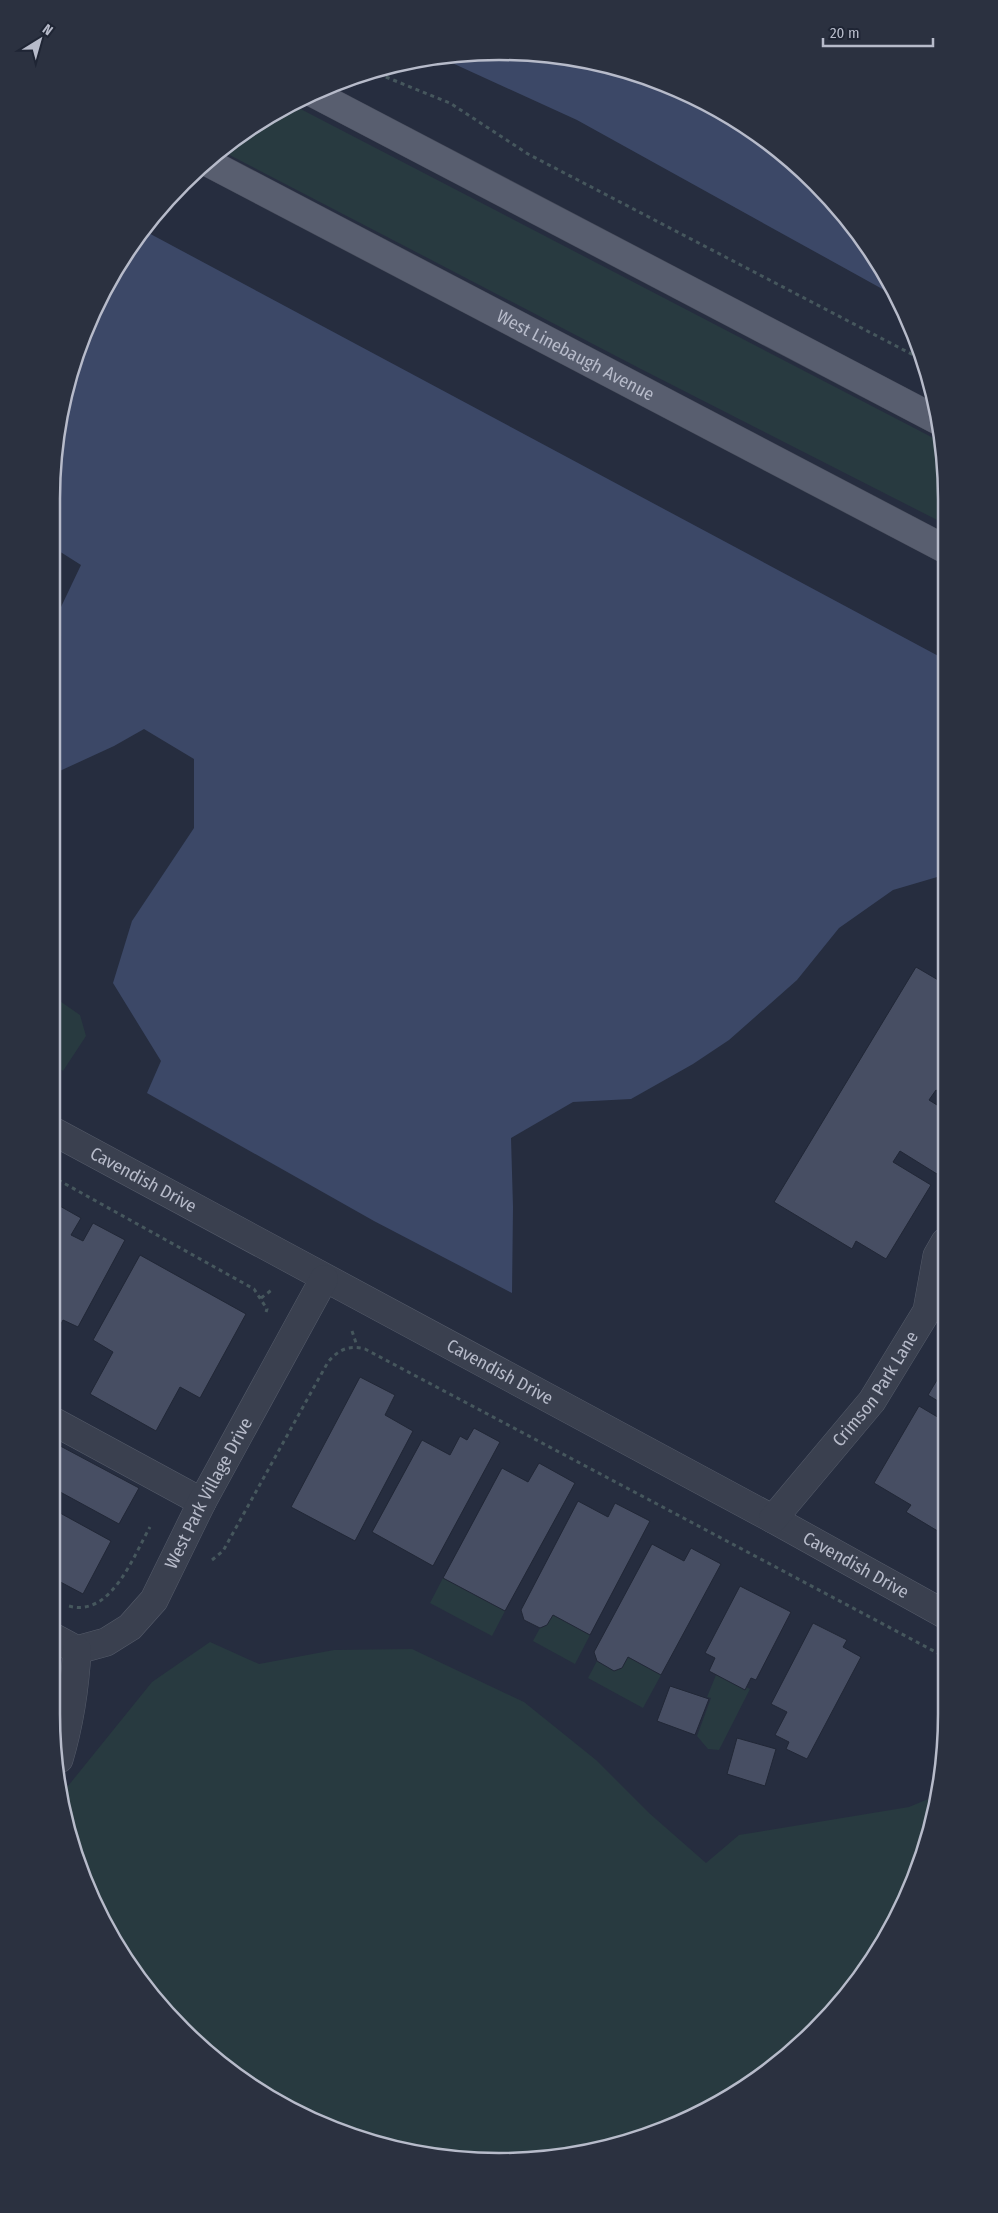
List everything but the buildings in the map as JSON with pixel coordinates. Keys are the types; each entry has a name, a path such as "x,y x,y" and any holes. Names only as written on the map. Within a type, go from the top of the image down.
{"main road":[{"path":"321,97 930,416"},
{"name":"West Linebaugh Avenue","path":"214,166 938,545"}],"street":[{"name":"Cavendish Drive","path":"60,1135 324,1279 773,1519 938,1611"},
{"name":"Crimson Park Lane","path":"773,1519 872,1402 927,1311 938,1254"},
{"name":"West Park Village Drive","path":"77,1650 106,1642 130,1627 154,1600 202,1502 324,1279"},
{"path":"60,1425 202,1502"},
{"path":"60,1641 77,1650 75,1688 69,1723 62,1749"}],"path":[{"path":"383,76 450,103 528,154 914,355"},
{"path":"60,1181 254,1289 267,1309 264,1319"},
{"path":"261,1298 273,1289"},
{"path":"352,1331 357,1347"},
{"path":"210,1561 223,1551 328,1362 344,1349 357,1347 365,1349 590,1467 938,1653"},
{"path":"60,1601 77,1608 88,1608 111,1593 120,1581 151,1526"}],"shaded area":[{"path":"299,108 933,438 937,470 938,520 639,368 228,154 255,134"},
{"path":"60,1001 80,1015 86,1036 63,1071 60,1069"},
{"path":"443,1578 505,1611 492,1636 430,1603"},
{"path":"553,1615 590,1635 575,1664 533,1641 540,1628 547,1625"},
{"path":"210,1642 259,1664 334,1650 412,1649 524,1702 596,1760 649,1813 706,1863 739,1835 909,1807 930,1798 930,1800 915,1855 905,1882 879,1934 864,1958 829,2003 809,2024 788,2044 743,2079 693,2108 667,2120 640,2130 585,2145 528,2152 499,2153 470,2152 413,2145 358,2130 331,2120 279,2094 255,2079 210,2044 169,2003 134,1958 119,1934 93,1882 83,1855 66,1788 152,1682"},
{"path":"628,1657 661,1675 643,1708 588,1678 597,1661 614,1670"},
{"path":"716,1675 744,1689 746,1687 750,1689 719,1750 708,1749 697,1736 711,1698 707,1697"}],"water":[{"path":"499,60 528,61 585,68 640,83 693,105 743,134 788,169 809,189 847,232 864,255 885,290 577,120 452,63"},
{"path":"150,234 938,656 938,877 893,890 839,928 797,980 729,1040 693,1064 631,1099 573,1102 511,1138 513,1207 512,1293 374,1221 147,1093 161,1061 113,983 132,921 194,828 194,759 144,729 114,746 60,771 60,609 81,565 60,552 61,470 68,413 83,358 93,331 119,279"}]}
